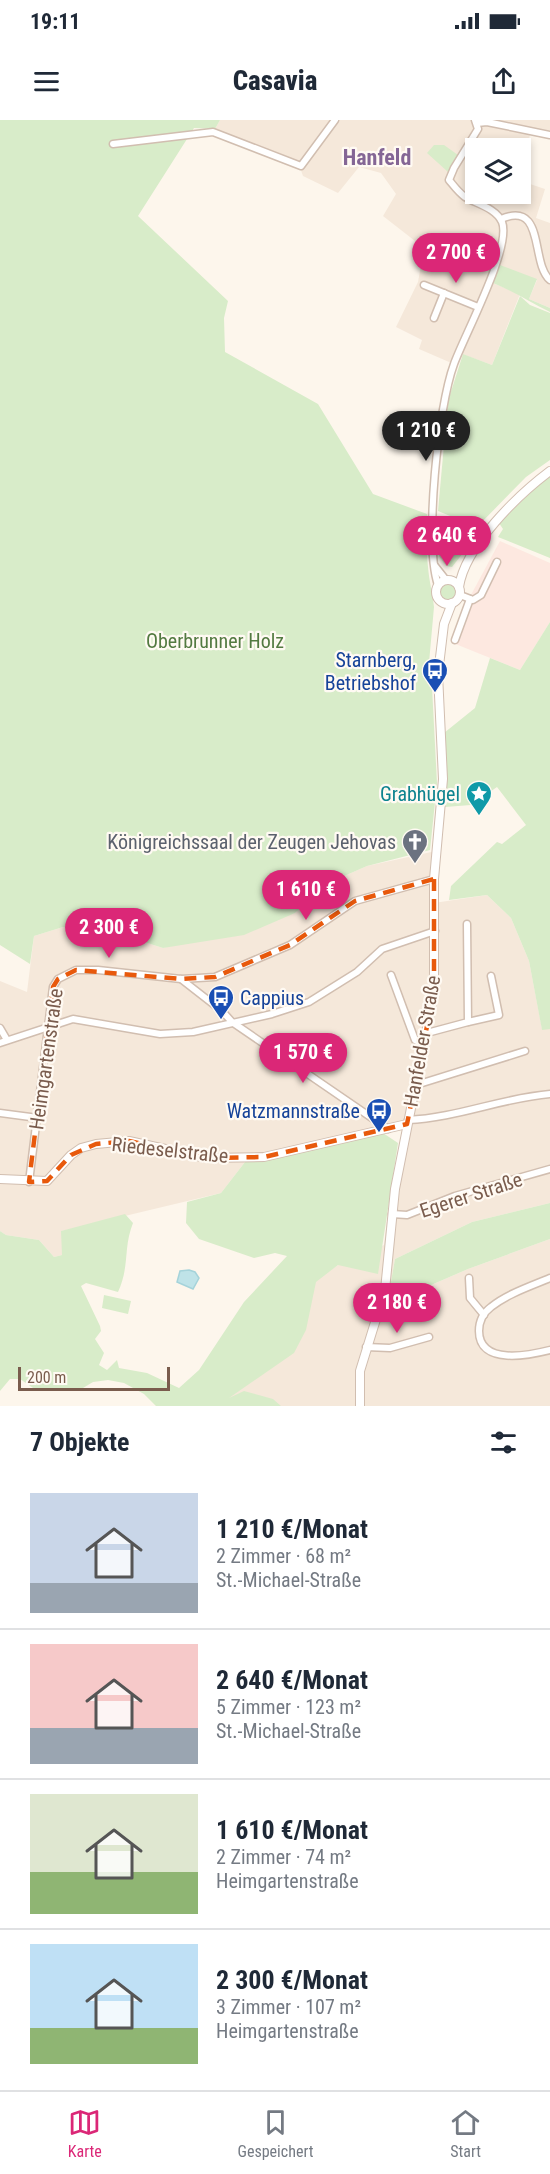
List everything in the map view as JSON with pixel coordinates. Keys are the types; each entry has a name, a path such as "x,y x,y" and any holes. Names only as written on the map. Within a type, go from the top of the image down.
{"street":[{"path":"113,144 213,132 301,166 335,120"},
{"path":"550,135 476,121 478,129 449,180 464,196 488,208 501,219 504,229 499,254 454,364 446,392 431,548 438,585 437,594 442,602 452,603 460,591 466,566 511,505 550,471"},
{"path":"501,219 513,214 521,216 528,223 538,243 540,266 550,280"},
{"path":"424,285 478,307"},
{"path":"434,318 444,293"},
{"path":"470,599 481,596 497,562"},
{"path":"433,563 447,580 470,599"},
{"path":"438,585 466,566"},
{"path":"455,640 470,599"},
{"name":"Hanfelder Straße","path":"360,1406 360,1371 385,1290 390,1262 392,1214 404,1135 425,1045 435,973 434,879 443,779 438,701 444,624 442,602"},
{"name":"Hanfelder Straße","path":"444,624 452,603"},
{"name":"Heimgartenstraße","path":"29,1182 53,987 68,972 98,970 181,980 215,977 290,945 355,901 434,879"},
{"path":"466,924 468,1022"},
{"path":"0,1043 73,1019 160,1034 193,1032 272,1014 309,1002 357,972 382,949 435,931"},
{"path":"391,975 415,1040 425,1045"},
{"path":"427,1033 499,1015 491,976"},
{"path":"181,980 222,1011 232,1022 388,1129 404,1135"},
{"path":"0,1028 8,1040"},
{"path":"416,1085 525,1051"},
{"path":"408,1122 501,1101 550,1094"},
{"path":"0,1113 38,1118"},
{"name":"Riedeselstraße","path":"0,1179 29,1182 48,1180 71,1155 81,1148 96,1144 129,1141 206,1158 264,1157 388,1129 408,1122"},
{"name":"Egerer Straße","path":"392,1214 413,1213 455,1196 550,1169"},
{"path":"469,1278 470,1298 484,1315"},
{"path":"550,1278 505,1298 480,1321 480,1336 483,1343 498,1354 523,1356 550,1350"},
{"path":"366,1347 390,1348 429,1336"}],"highlighted area":[{"path":"434,879 434,992 407,1124 264,1157 206,1158 129,1141 96,1144 71,1155 47,1181 29,1182 53,987 58,979 76,970 181,979 215,977 290,945 355,901"}],"shaded area":[{"path":"220,120 550,120 550,138 530,135 529,138 465,138 465,204 531,204 531,184 545,189 536,218 550,223 550,308 529,299 537,280 493,283 520,294 492,365 462,354 456,365 419,349 422,340 396,327 418,282 424,248 383,216 396,194 381,173 359,167 338,193 303,176 298,162 215,129"},
{"path":"500,541 550,563 550,622 520,670 453,643 465,606"},
{"path":"436,851 434,903 487,895 511,918 529,961 542,1029 550,1029 550,1203 472,1222 395,1259 389,1293 381,1316 392,1302 468,1269 550,1239 550,1406 216,1406 311,1299 315,1281 338,1265 384,1245 388,1213 397,1212 407,1125 245,1162 221,1193 62,1231 62,1255 54,1257 39,1240 6,1235 0,1231 0,981 27,992 34,936 63,927 122,935 163,948 295,913 326,884 367,866"}],"green space":[{"name":"Oberbrunner Holz","path":"0,120 220,120 215,129 194,128 138,216 228,301 224,318 225,352 318,404 373,494 427,514 427,560 434,607 428,674 432,687 437,783 430,850 367,866 326,884 295,913 244,935 163,948 122,935 63,927 34,936 30,964 0,945"},
{"path":"434,145 444,145 458,155 448,172 427,153"},
{"path":"500,265 537,279 529,299 550,308 550,312 493,283"},
{"path":"520,296 530,305 550,313 550,460 526,477 477,527 438,511 448,401 463,354 492,365"},
{"path":"550,474 550,558 498,537 503,529 499,523"},
{"path":"443,518 476,529 478,534 452,567 446,566 439,556"},
{"path":"448,583 454,586 457,592 454,598 448,601 442,598 439,592 442,586"},
{"path":"550,622 550,1029 542,1030 529,961 511,918 487,895 449,900 451,886 497,842 502,844 526,825 497,787 471,805 445,807 447,778 444,733 475,708 490,658 520,670"},
{"path":"380,1131 398,1143 378,1274 338,1265 316,1282 306,1330 294,1353 229,1398 244,1391 273,1399 281,1406 156,1406 144,1394 124,1383 108,1380 93,1382 83,1388 60,1391 36,1390 20,1379 10,1379 0,1391 0,1231 6,1235 39,1240 54,1257 62,1255 61,1231 125,1214 133,1223 124,1274 118,1292 86,1283 81,1286 100,1326 101,1331 95,1339 104,1353 99,1365 107,1370 117,1360 119,1368 147,1373 179,1388 199,1370 244,1302 287,1256 275,1253 254,1258 199,1239 186,1223 187,1202 221,1193 245,1162 245,1157"},
{"path":"550,1203 550,1239 468,1269 392,1302 380,1319 389,1293 395,1259 472,1222"},
{"path":"104,1295 131,1301 128,1314 102,1308"}],"water":[{"path":"180,1271 195,1272 199,1278 193,1289 177,1282"}],"place":[{"name":"Starnberg, Betriebshof","path":"435,694"},
{"name":"Grabhügel","path":"479,817"},
{"name":"Königreichssaal der Zeugen Jehovas","path":"415,865"},
{"name":"Cappius","path":"221,1021"},
{"name":"Watzmannstraße","path":"379,1134"}],"district":[{"name":"Hanfeld","path":"377,157"}]}
